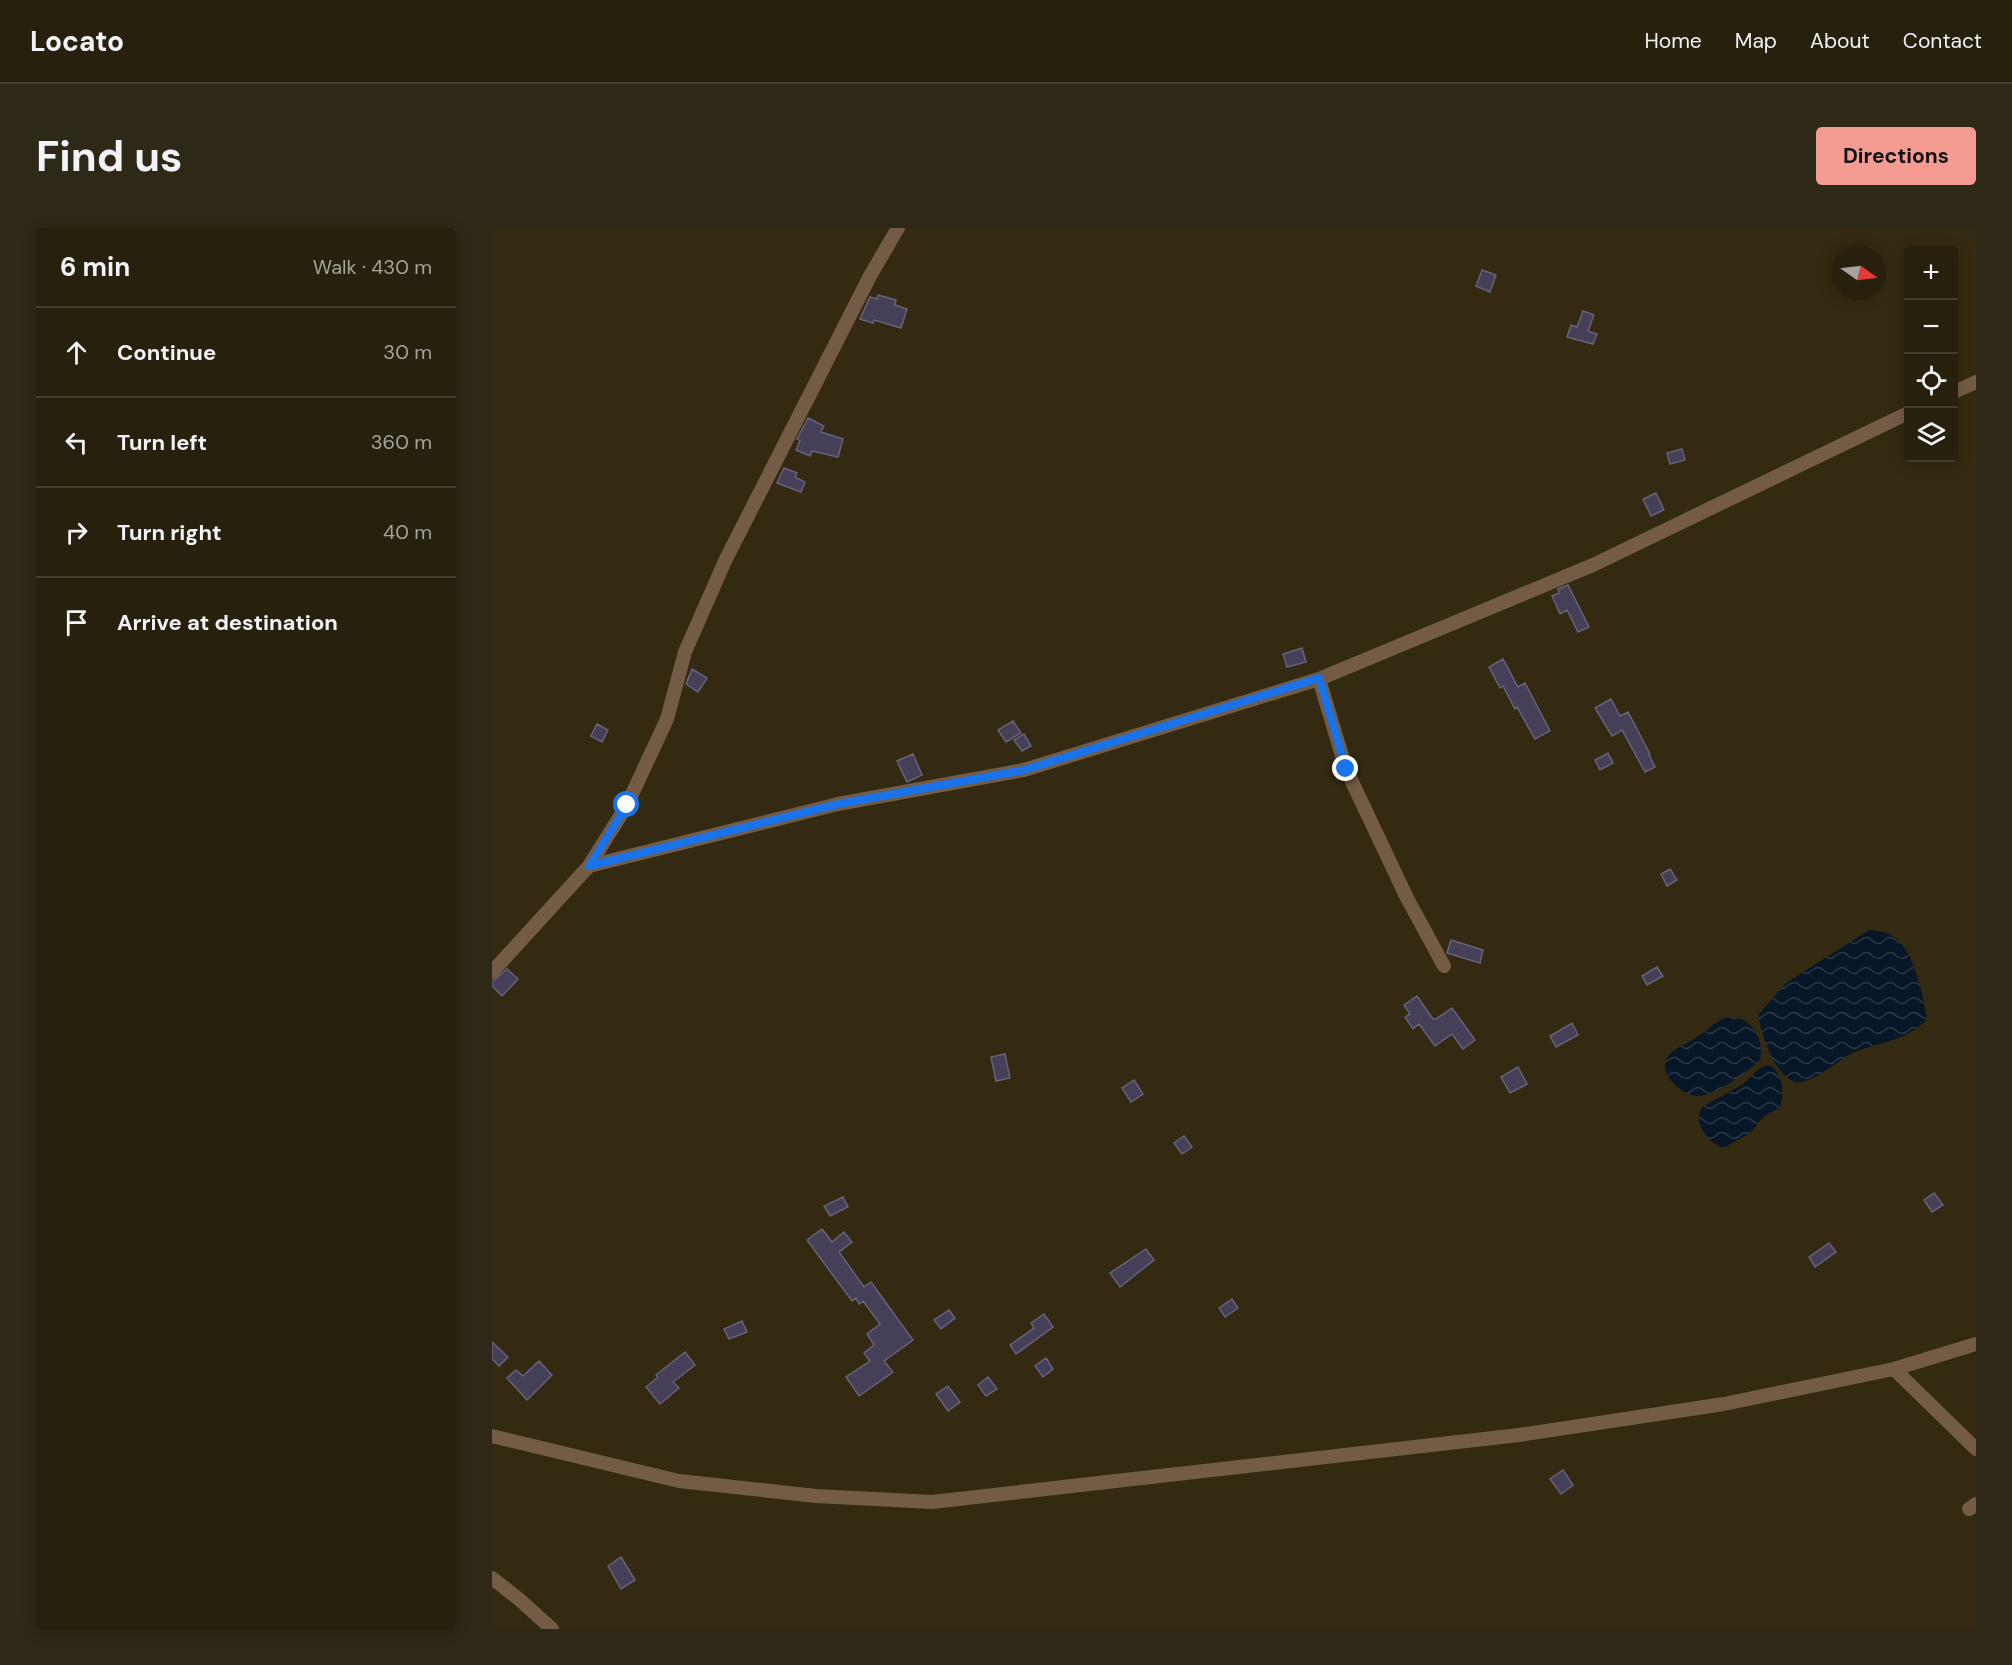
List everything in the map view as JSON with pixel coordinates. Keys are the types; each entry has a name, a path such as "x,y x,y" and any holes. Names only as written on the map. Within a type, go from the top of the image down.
{"street":[{"path":"492,972 589,866 627,805 667,719 685,652 724,561 870,276 898,228"},
{"path":"1958,390 1976,382"},
{"path":"589,866 838,804 1024,770 1319,678 1593,565 1904,415"},
{"path":"1319,678 1346,769 1407,898 1444,966"},
{"path":"492,1436 679,1481 816,1496 932,1502 1519,1435 1724,1404 1894,1369 1976,1344"},
{"path":"1894,1369 1976,1449"},
{"path":"492,1578 552,1629"}],"water":[{"path":"1869,930 1889,934 1906,950 1916,972 1927,1019 1902,1037 1852,1053 1808,1080 1796,1082 1788,1078 1781,1072 1770,1054 1758,1015 1786,983"},
{"path":"1728,1017 1740,1019 1751,1025 1759,1040 1761,1056 1759,1061 1739,1077 1714,1092 1700,1096 1686,1093 1672,1082 1665,1068 1666,1061 1676,1049"},
{"path":"1769,1065 1778,1073 1782,1084 1780,1108 1765,1115 1753,1130 1723,1148 1712,1142 1700,1125 1699,1113 1702,1107 1743,1084 1760,1068"}],"building":[{"path":"1482,270 1496,275 1490,292 1476,286"},
{"path":"878,295 896,300 895,305 907,309 901,328 874,320 873,323 860,319 870,297 877,299"},
{"path":"1583,311 1594,315 1588,331 1597,334 1593,344 1567,337 1571,325 1577,327"},
{"path":"808,418 824,426 821,432 843,439 838,457 812,451 810,456 796,450 800,441 797,439"},
{"path":"1682,449 1685,460 1670,464 1667,453"},
{"path":"784,468 797,473 795,477 805,482 801,492 777,483"},
{"path":"1656,493 1664,510 1651,516 1643,499"},
{"path":"1568,585 1589,627 1578,632 1567,610 1560,614 1552,596 1559,593 1558,589"},
{"path":"1302,648 1306,662 1287,667 1283,654"},
{"path":"1503,659 1518,687 1525,683 1550,731 1535,739 1517,707 1515,709 1503,686 1500,688 1489,667"},
{"path":"692,669 707,678 698,692 686,684"},
{"path":"1611,699 1620,716 1628,712 1655,767 1645,772 1622,730 1612,736 1595,708"},
{"path":"1013,721 1021,733 1006,742 998,730"},
{"path":"597,724 608,730 602,742 591,736"},
{"path":"1024,734 1031,746 1022,751 1014,740"},
{"path":"1608,753 1613,763 1600,770 1595,760"},
{"path":"913,754 922,775 907,782 897,761"},
{"path":"1670,869 1677,880 1667,886 1661,874"},
{"path":"1451,940 1483,950 1480,963 1447,953"},
{"path":"1657,967 1663,976 1647,985 1642,976"},
{"path":"507,969 518,979 502,996 492,986 492,982"},
{"path":"1417,996 1433,1019 1452,1008 1475,1040 1463,1049 1452,1034 1435,1046 1419,1024 1413,1029 1405,1017 1410,1014 1404,1005"},
{"path":"1572,1023 1578,1035 1556,1047 1550,1036"},
{"path":"1005,1054 1010,1078 996,1081 991,1057"},
{"path":"1518,1067 1527,1084 1510,1093 1501,1077"},
{"path":"1134,1080 1143,1094 1131,1102 1122,1088"},
{"path":"1184,1136 1192,1147 1182,1154 1174,1143"},
{"path":"1934,1193 1943,1205 1932,1212 1924,1200"},
{"path":"843,1197 848,1207 830,1216 824,1206"},
{"path":"822,1229 832,1242 844,1232 852,1242 839,1252 864,1287 871,1282 913,1340 884,1361 893,1372 859,1396 846,1377 870,1361 864,1353 874,1345 867,1334 880,1324 863,1301 859,1304 856,1298 852,1301 807,1240"},
{"path":"1829,1243 1836,1252 1815,1267 1809,1257"},
{"path":"1146,1249 1154,1260 1120,1287 1110,1273"},
{"path":"1232,1299 1238,1308 1225,1317 1219,1308"},
{"path":"949,1310 955,1318 941,1329 934,1320"},
{"path":"1044,1314 1053,1327 1016,1354 1010,1345 1034,1328 1031,1323"},
{"path":"742,1321 747,1332 729,1339 724,1329"},
{"path":"492,1342 508,1357 499,1366 492,1359"},
{"path":"685,1352 695,1365 673,1382 679,1388 660,1404 646,1387 658,1377 656,1375"},
{"path":"1046,1358 1053,1369 1043,1377 1035,1366"},
{"path":"539,1361 552,1375 527,1400 507,1378 516,1370 523,1376"},
{"path":"988,1377 997,1389 986,1396 978,1385"},
{"path":"948,1386 960,1402 948,1411 936,1394"},
{"path":"1563,1470 1573,1485 1561,1494 1550,1479"},
{"path":"621,1557 635,1580 621,1589 608,1566"}],"route":[{"path":"627,805 589,866 838,804 1024,770 1319,678 1346,769"}]}
